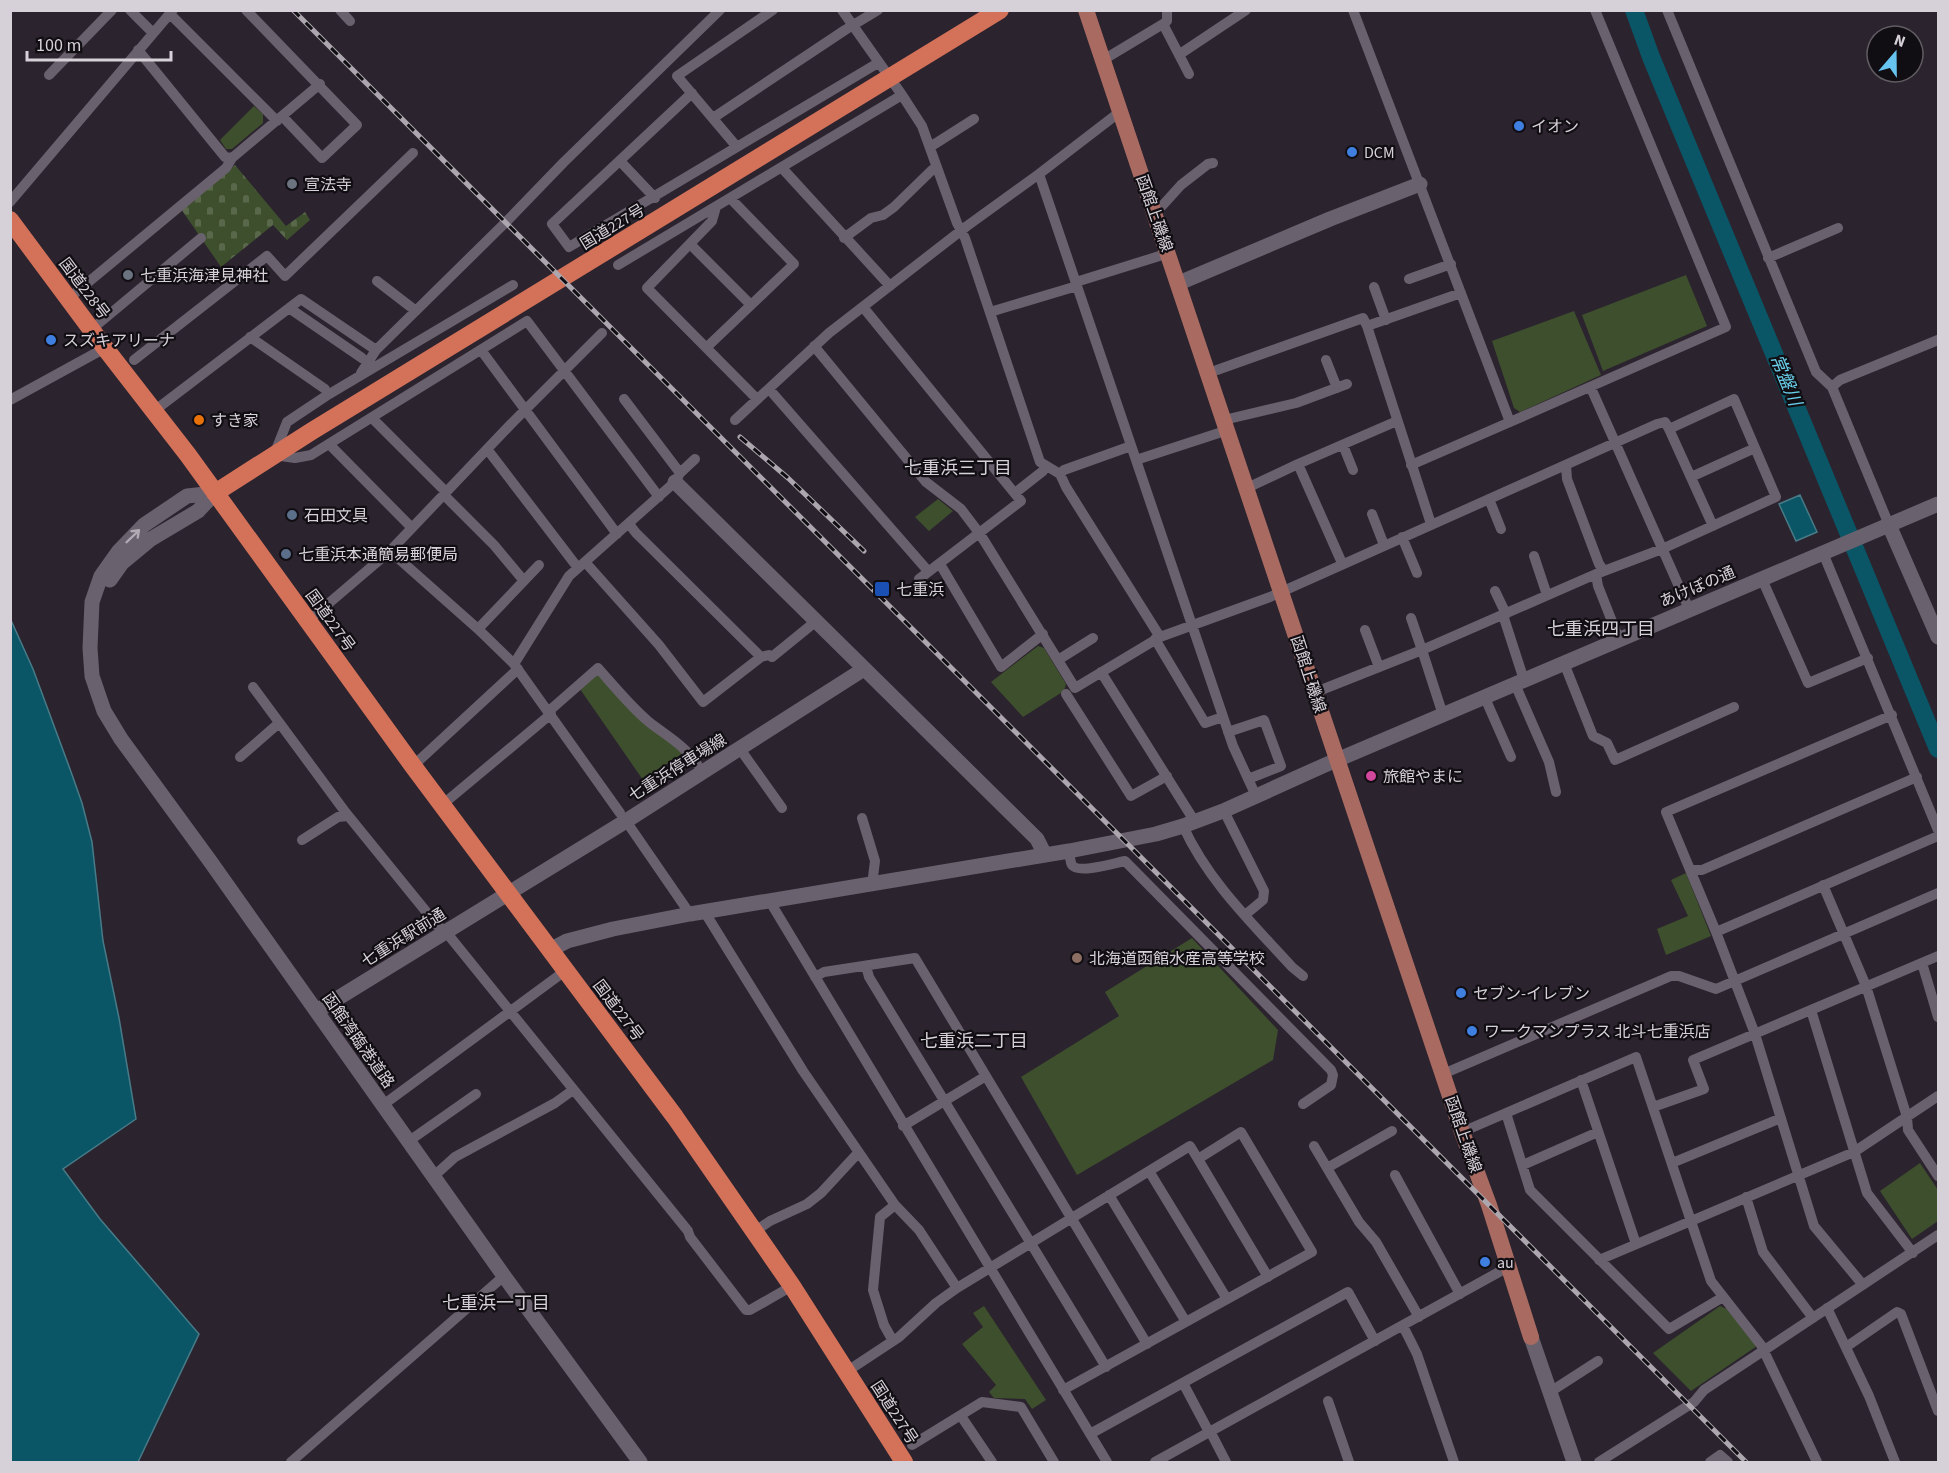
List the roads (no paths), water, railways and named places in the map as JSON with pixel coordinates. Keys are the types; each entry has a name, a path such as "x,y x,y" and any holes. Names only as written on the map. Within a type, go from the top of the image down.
{"highway":[{"name":"国道227号","path":"904,1462 792,1286 675,1117 413,766 215,493 274,454 1000,10"},
{"name":"国道228号","path":"10,220 215,493"}],"main road":[{"name":"函館上磯線","path":"1086,10 1462,1132 1489,1205 1531,1337"}],"street":[{"path":"49,75 112,10"},
{"path":"130,10 153,33"},
{"path":"10,202 171,12 322,158 357,124 246,10"},
{"path":"340,10 350,21"},
{"path":"359,376 376,350 720,10"},
{"path":"737,147 677,76 773,10"},
{"path":"842,10 922,126 965,238 1040,462 1060,474 1066,488 1206,723 1223,717"},
{"path":"713,118 878,10"},
{"path":"1103,60 1167,21 1167,10"},
{"path":"1180,54 1246,10"},
{"path":"1353,10 1510,422"},
{"path":"1411,465 1726,327 1595,10"},
{"path":"1667,10 1816,372 1832,387 1938,637"},
{"path":"1163,24 1189,74"},
{"path":"138,50 225,157 232,158"},
{"path":"692,93 552,224 569,247 655,198 878,63"},
{"path":"68,299 226,168 232,158 320,84"},
{"path":"618,265 902,94"},
{"path":"735,420 814,346 961,231 1121,111"},
{"path":"930,147 974,119"},
{"path":"134,360 267,256 285,276 413,153"},
{"path":"620,161 655,198"},
{"path":"1162,206 1181,185 1208,164 1213,163"},
{"path":"844,238 871,218 883,215 894,207 937,167"},
{"path":"782,168 890,286"},
{"path":"1039,174 1228,732 1256,796"},
{"path":"1179,283 1330,219 1420,184"},
{"path":"707,348 794,264 731,199"},
{"path":"716,207 712,220 647,288 757,399"},
{"path":"1768,258 1838,228"},
{"path":"92,329 201,238"},
{"path":"690,244 751,305"},
{"path":"990,312 1169,253"},
{"path":"1409,279 1451,264"},
{"path":"378,280 416,310"},
{"path":"513,285 359,376 287,422 274,454 295,458 311,455 527,321 659,497"},
{"path":"1374,287 1386,320"},
{"path":"1367,327 1461,293"},
{"path":"154,411 301,299 376,350"},
{"path":"769,389 923,575 1021,501 863,307"},
{"path":"289,308 362,358"},
{"path":"1217,370 1364,318 1431,524"},
{"path":"308,621 390,551 602,333"},
{"path":"250,337 325,389"},
{"path":"1832,387 1840,381 1937,344"},
{"path":"814,346 926,482 962,509 980,534 1075,688 1157,638 1270,597 1665,422 1713,526"},
{"path":"11,400 105,348"},
{"path":"481,350 617,534"},
{"path":"1136,460 1226,425 1342,386 1326,360"},
{"path":"1590,388 1689,609"},
{"path":"624,399 678,477 815,622 1037,839 1045,855"},
{"path":"1316,692 1662,549 1776,497 1734,399 1669,429"},
{"path":"372,418 494,545 524,581"},
{"path":"1246,488 1397,422"},
{"path":"329,444 412,528"},
{"path":"1343,445 1353,470"},
{"path":"1060,474 1064,470 1131,446"},
{"path":"1691,477 1755,448"},
{"path":"488,449 582,566 659,645 703,702 761,657 769,655 772,657 815,622"},
{"path":"413,766 516,667 565,582 659,497 696,459"},
{"path":"1298,464 1342,564"},
{"path":"1566,465 1567,478 1599,564 1598,586 1619,639"},
{"path":"1015,493 1046,466"},
{"name":"函館湾臨港道路","path":"215,493 198,511 151,539 122,563 107,583 92,623 90,648 92,676 99,699 111,725 504,1276 640,1462"},
{"path":"1489,499 1501,529"},
{"name":"あけぼの通","path":"550,950 567,941 613,929 769,900 1069,851 1145,836 1189,824 1938,504"},
{"path":"1372,514 1384,545"},
{"path":"629,524 761,657"},
{"path":"1402,537 1417,573"},
{"path":"390,551 478,629 516,667 623,817 697,913 858,1153 895,1205 919,1230 957,1288"},
{"path":"1828,551 1868,658 1938,830"},
{"path":"1534,556 1547,595"},
{"path":"940,564 1001,667 1043,634"},
{"path":"478,629 539,565"},
{"path":"1762,579 1808,683 1868,658"},
{"path":"1495,591 1504,615 1520,682 1549,762 1556,792"},
{"path":"1411,618 1443,715"},
{"path":"1365,630 1379,667"},
{"path":"1058,660 1093,638"},
{"path":"1564,663 1593,736 1607,743 1615,760 1734,707"},
{"path":"442,805 598,668 634,708 649,722 678,742 697,765"},
{"name":"七重浜停車場線","path":"508,894 623,817 740,748 864,669"},
{"path":"1101,672 1167,776 1189,824 1199,859 1245,915 1303,976"},
{"path":"253,687 348,816 437,925 446,932 688,1231 690,1237 746,1310 750,1310 792,1286"},
{"path":"1066,694 1131,796 1167,776"},
{"path":"1485,698 1511,757"},
{"path":"1863,1285 1814,1226 1755,1034 1736,981 1666,812 1892,715"},
{"path":"1228,732 1264,720 1281,766 1248,779"},
{"path":"240,757 279,723"},
{"path":"740,748 782,808"},
{"path":"1691,870 1702,870 1917,777"},
{"path":"1224,811 1264,891 1263,900 1245,915"},
{"path":"302,840 338,817 348,816"},
{"path":"862,818 875,861 873,877"},
{"path":"1716,932 1938,836"},
{"path":"1069,851 1071,864 1075,868 1083,869 1125,861 1331,1070 1334,1075 1331,1085 1303,1104"},
{"path":"1823,885 1866,986 1907,1117 1908,1130 1938,1176"},
{"path":"1443,1074 1671,976 1679,976 1716,989 1938,893"},
{"name":"七重浜駅前通","path":"316,1011 508,894"},
{"path":"769,900 1107,1462"},
{"path":"1653,1107 1704,1089 1693,1060 1938,956"},
{"path":"815,977 824,972 915,958 1147,1344"},
{"path":"1922,963 1938,1017"},
{"path":"866,966 869,977 1106,1367"},
{"path":"383,1105 565,971"},
{"path":"1811,1010 1867,1193 1912,1253"},
{"path":"1462,1132 1636,1057 1711,1281 1764,1350 1817,1462"},
{"path":"903,1126 986,1076"},
{"path":"1581,1080 1636,1244"},
{"path":"434,1176 455,1157 555,1103 573,1090"},
{"path":"409,1141 476,1094"},
{"path":"1599,1260 1854,1152 1938,1096"},
{"path":"1506,1113 1530,1190 1669,1329 1723,1297"},
{"path":"1672,1163 1781,1118"},
{"path":"1327,1168 1392,1131"},
{"path":"1063,1390 1312,1252 1241,1132 1198,1159"},
{"path":"1523,1165 1598,1132"},
{"path":"846,1372 893,1341 936,1303 957,1288 1190,1146 1268,1276"},
{"path":"1314,1146 1359,1222 1376,1242 1419,1317"},
{"path":"754,1232 770,1221 807,1204 821,1193 858,1153"},
{"path":"1149,1171 1227,1299"},
{"path":"1395,1175 1460,1294"},
{"path":"1109,1196 1186,1322"},
{"path":"1746,1197 1763,1252 1813,1318"},
{"path":"893,1341 884,1325 873,1290 880,1217 895,1205"},
{"path":"1599,1462 1694,1402 1704,1390 1827,1308 1912,1253 1937,1240"},
{"path":"1155,1462 1508,1267"},
{"path":"291,1462 504,1276"},
{"path":"1090,1434 1348,1292 1375,1341"},
{"path":"1827,1308 1869,1396 1895,1462"},
{"path":"1846,1347 1897,1312 1901,1314 1938,1411"},
{"path":"1403,1326 1414,1348 1454,1462"},
{"path":"1531,1337 1574,1462"},
{"path":"1550,1392 1598,1361"},
{"path":"1183,1383 1226,1462"},
{"path":"1328,1401 1350,1462"},
{"path":"912,1446 982,1402 1021,1407 1054,1462"},
{"path":"961,1416 992,1462"},
{"path":"1710,1462 1720,1455 1728,1462"}],"water":[{"path":"1800,495 1817,532 1796,541 1779,504"},
{"path":"10,618 33,669 70,769 92,842 103,941 136,1119 63,1169 100,1219 199,1334 138,1462 11,1462"}],"waterway":[{"name":"常盤川","path":"1634,10 1651,57 1938,749"}],"railway":[{"path":"293,10 1746,1462"},
{"path":"740,437 788,478 864,551"}],"place":[{"name":"イオン","path":"1519,126"},
{"name":"DCM","path":"1352,152"},
{"name":"宣法寺","path":"292,184"},
{"name":"七重浜海津見神社","path":"128,275"},
{"name":"スズキアリーナ","path":"51,340"},
{"name":"すき家","path":"199,420"},
{"name":"石田文具","path":"292,515"},
{"name":"七重浜本通簡易郵便局","path":"286,554"},
{"name":"七重浜","path":"882,589"},
{"name":"旅館やまに","path":"1371,776"},
{"name":"北海道函館水産高等学校","path":"1077,958"},
{"name":"セブン-イレブン","path":"1461,993"},
{"name":"ワークマンプラス 北斗七重浜店","path":"1472,1031"},
{"name":"au","path":"1485,1262"}],"district":[{"name":"七重浜三丁目","path":"958,468"},
{"name":"七重浜四丁目","path":"1601,629"},
{"name":"七重浜二丁目","path":"974,1041"},
{"name":"七重浜一丁目","path":"496,1303"}]}
